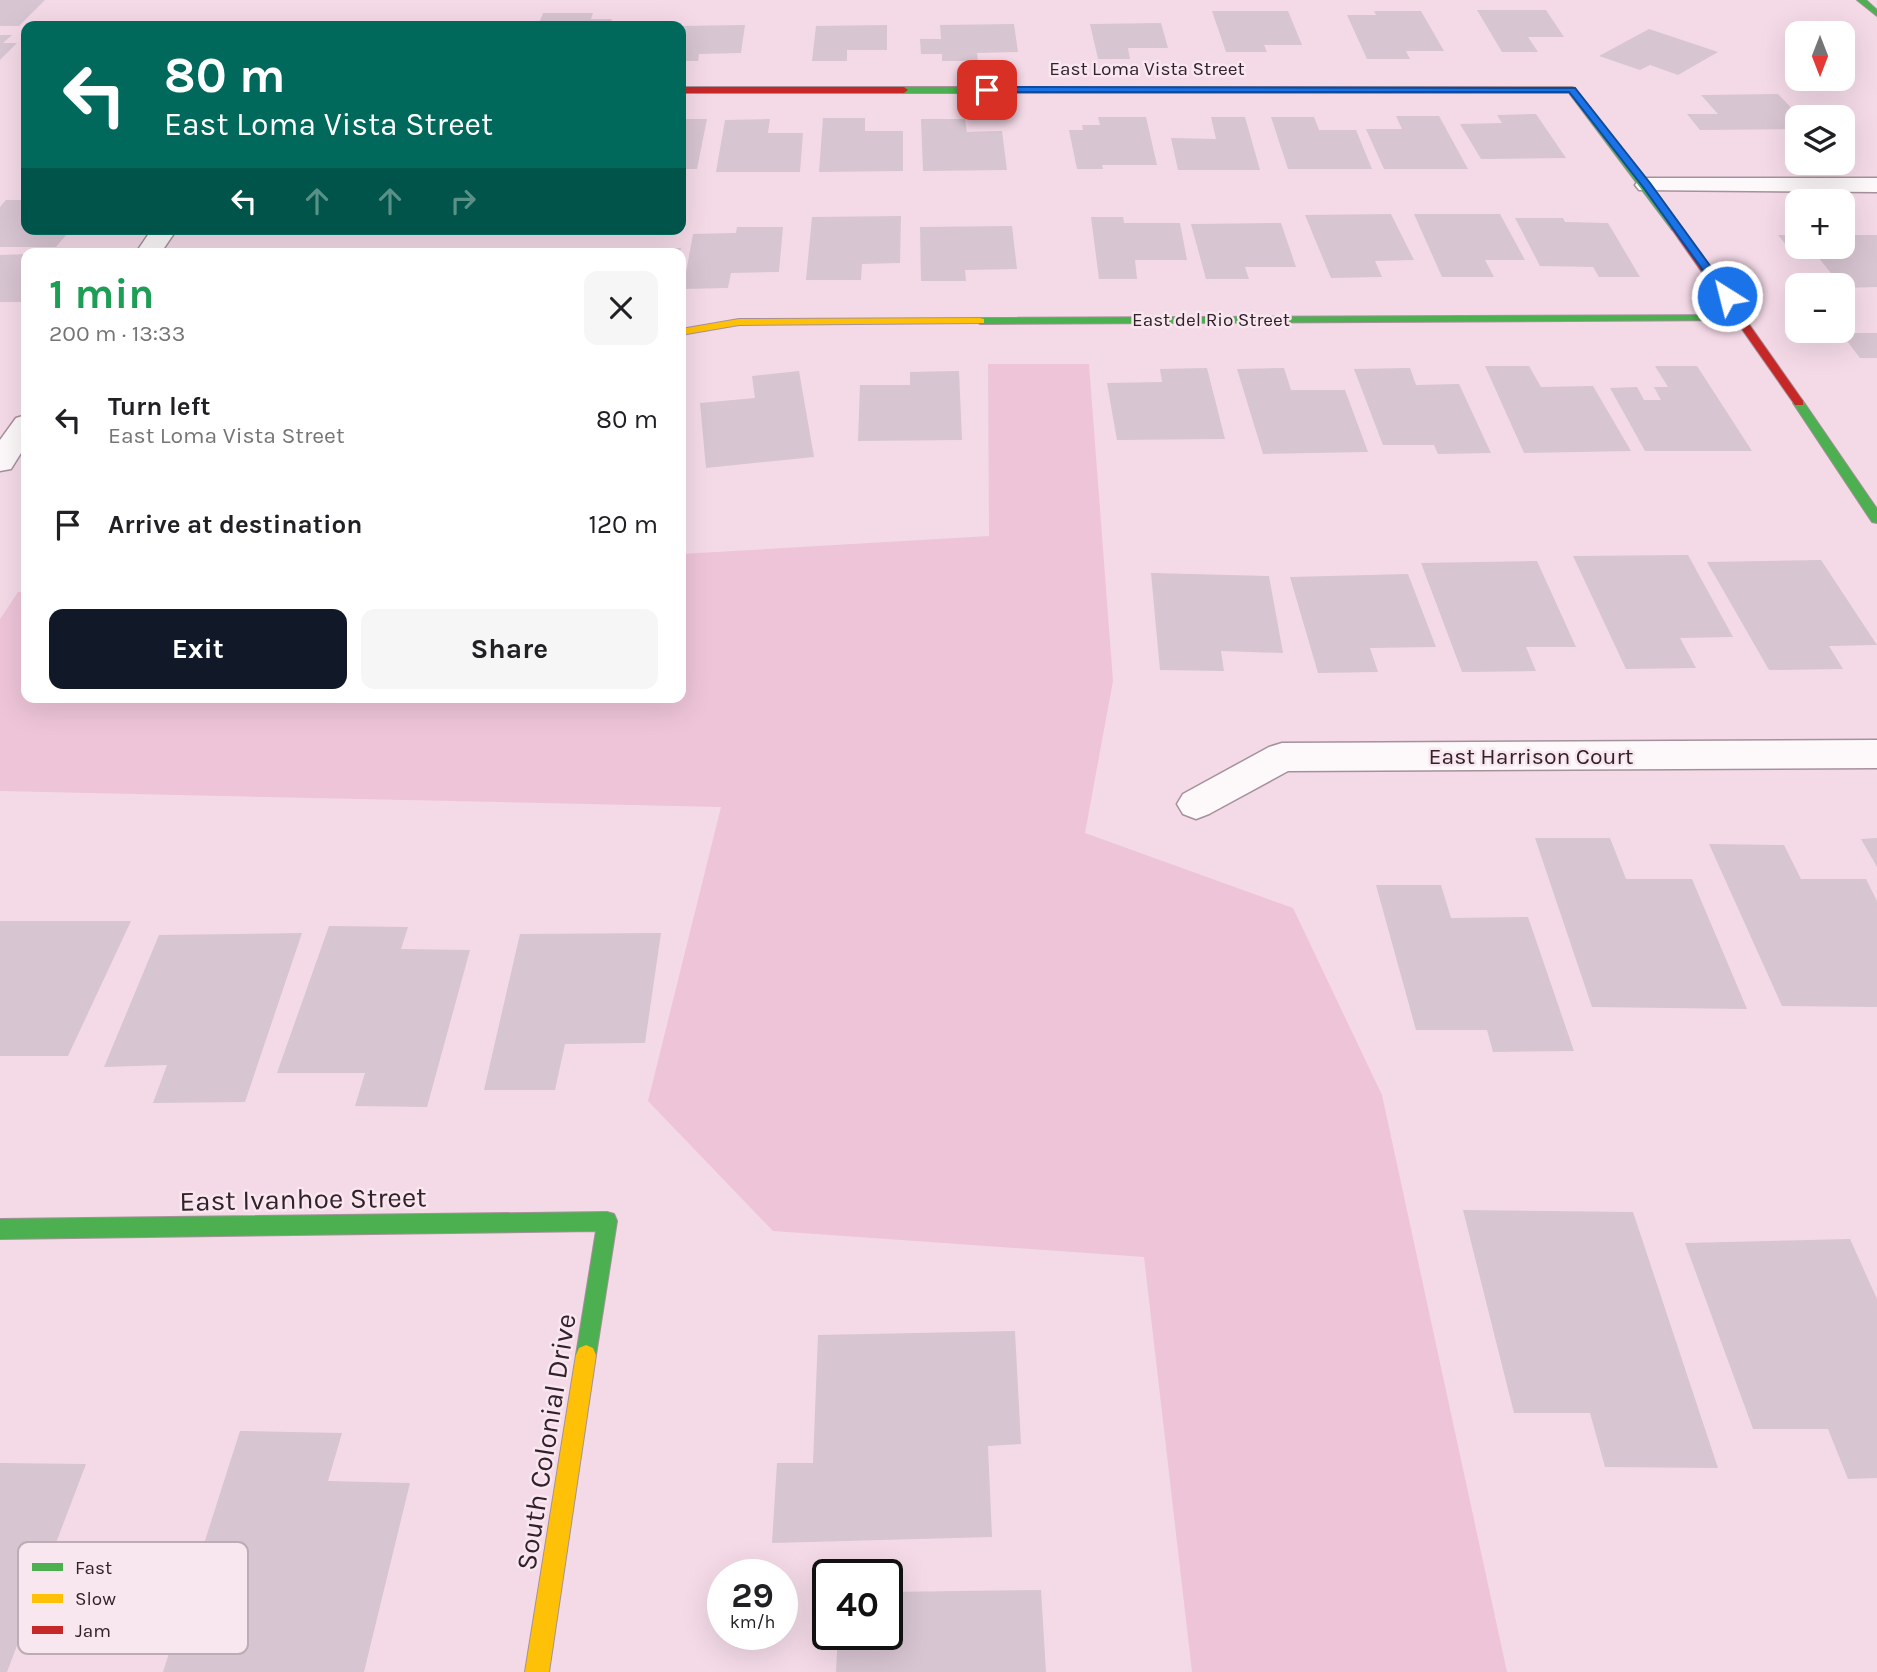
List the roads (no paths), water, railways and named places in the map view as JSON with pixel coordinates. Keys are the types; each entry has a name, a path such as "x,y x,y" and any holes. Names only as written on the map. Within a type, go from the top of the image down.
{"street":[{"path":"1861,0 1877,14"},
{"name":"East Loma Vista Street","path":"686,90 1572,90 1647,185"},
{"path":"1647,185 1877,185"},
{"path":"1647,185 1742,318 1877,519"},
{"name":"East del Rio Street","path":"686,331 739,322 1742,318"},
{"path":"0,462 21,431"},
{"name":"East Harrison Court","path":"1196,804 1282,757 1877,754"},
{"name":"East Ivanhoe Street","path":"0,1229 607,1221"},
{"name":"South Colonial Drive","path":"537,1672 607,1221"}]}
